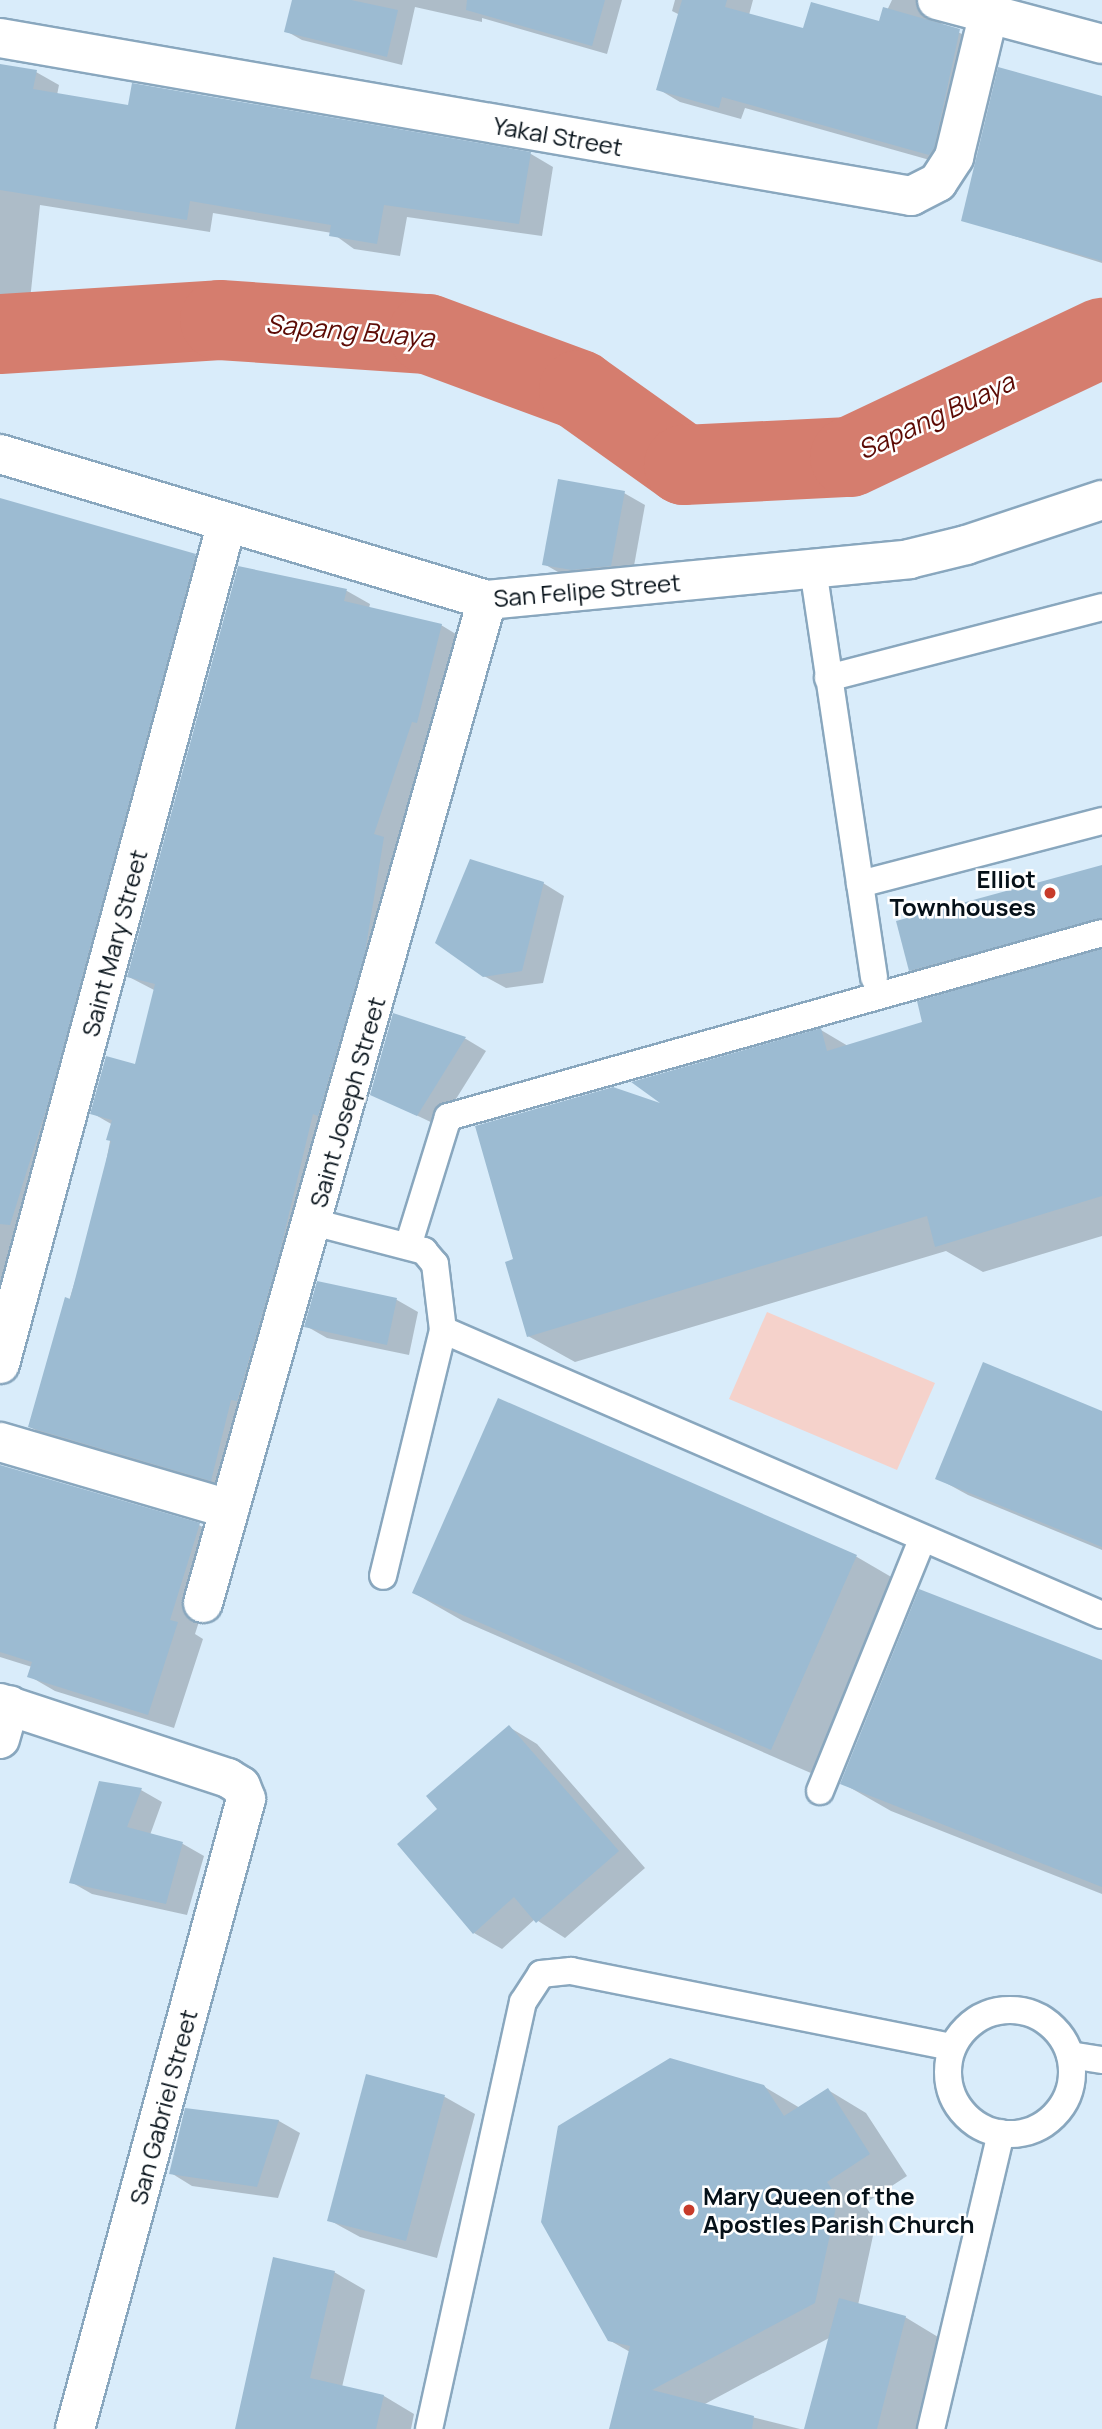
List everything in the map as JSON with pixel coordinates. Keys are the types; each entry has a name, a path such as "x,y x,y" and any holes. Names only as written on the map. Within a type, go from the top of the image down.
{"street":[{"path":"937,0 1102,44"},
{"name":"Yakal Street","path":"0,38 911,195 938,181 954,157 989,12"},
{"name":"San Felipe Street","path":"0,454 487,600 909,559 966,545 1102,500"},
{"name":"Saint Mary Street","path":"0,1364 228,522"},
{"name":"Saint Joseph Street","path":"203,1603 487,600"},
{"path":"0,1442 229,1509"},
{"name":"San Gabriel Street","path":"3,1716 229,1778 241,1786 246,1799 75,2429"}],"lane":[{"path":"813,569 874,977"},
{"path":"828,678 1102,607"},
{"path":"860,884 1102,821"},
{"path":"408,1246 448,1117 1102,933"},
{"path":"313,1222 424,1251 435,1264 443,1330 383,1576"},
{"path":"443,1330 922,1540 1102,1615"},
{"path":"820,1791 922,1540"},
{"path":"429,2429 523,2002 541,1974 571,1971 953,2047"},
{"path":"1014,2010 1049,2024 1070,2055 1067,2095 1056,2112 1041,2126 1001,2133 982,2128 955,2102 948,2084 953,2047 977,2019 1014,2010"},
{"path":"1070,2055 1102,2060"},
{"path":"931,2429 1001,2133"}],"shaded area":[{"path":"767,1312 935,1383 897,1470 729,1399"}],"building":[{"path":"292,0 351,0 398,10 387,57 284,32"},
{"path":"467,0 605,0 592,46 466,10"},
{"path":"682,0 727,0 725,7 803,28 811,2 879,21 883,7 960,29 934,148 929,155 722,97 719,108 656,90"},
{"path":"0,64 37,70 33,89 128,105 132,83 531,152 519,224 384,205 377,244 329,236 331,225 190,201 187,220 0,190"},
{"path":"998,67 1102,96 1102,261 961,221"},
{"path":"558,479 625,491 611,566 572,570 542,565"},
{"path":"0,498 196,554 48,1103 10,1225 0,1224"},
{"path":"238,566 347,589 344,601 442,624 417,723 412,722 374,834 384,837 365,952 318,1116 313,1114 279,1255 237,1401 231,1400 211,1481 28,1427 65,1297 70,1299 111,1141 106,1140 112,1120 90,1114 106,1056 135,1064 155,984 127,977"},
{"path":"470,859 544,882 522,971 483,977 435,943"},
{"name":"Elliot Townhouses","path":"1102,865 1102,918 909,971 896,921"},
{"path":"1102,949 1102,1196 935,1247 927,1216 527,1337 505,1262 513,1259 475,1126 613,1087 660,1103 631,1082 821,1028 827,1051 922,1022 917,1001"},
{"path":"393,1013 466,1037 417,1116 370,1095"},
{"path":"317,1281 397,1298 387,1345 304,1327"},
{"path":"983,1362 1102,1411 1102,1547 935,1479"},
{"path":"498,1398 857,1555 771,1750 412,1593"},
{"path":"0,1465 200,1523 170,1620 178,1622 148,1715 27,1677 32,1662 0,1652"},
{"path":"919,1589 1102,1660 1102,1887 840,1784"},
{"path":"509,1725 619,1851 536,1923 514,1897 473,1934 397,1844 437,1809 426,1796"},
{"path":"99,1781 142,1788 127,1827 183,1842 166,1904 69,1883"},
{"name":"Mary Queen of the Apostles Parish Church","path":"670,2058 764,2085 784,2116 828,2088 870,2154 827,2182 838,2198 815,2303 652,2390 754,2416 752,2429 609,2429 630,2346 608,2341 541,2222 558,2126"},
{"path":"366,2074 445,2095 406,2241 327,2221"},
{"path":"185,2108 279,2120 257,2187 169,2174"},
{"path":"273,2257 335,2271 310,2378 384,2395 376,2429 235,2429"},
{"path":"839,2298 906,2316 877,2429 804,2429"}],"waterway":[{"name":"Sapang Buaya","path":"0,334 220,320 428,334 579,390 684,465 850,457 1102,338"}],"place":[{"name":"Elliot Townhouses","path":"1050,893"},
{"name":"Mary Queen of the Apostles Parish Church","path":"689,2210"}]}
